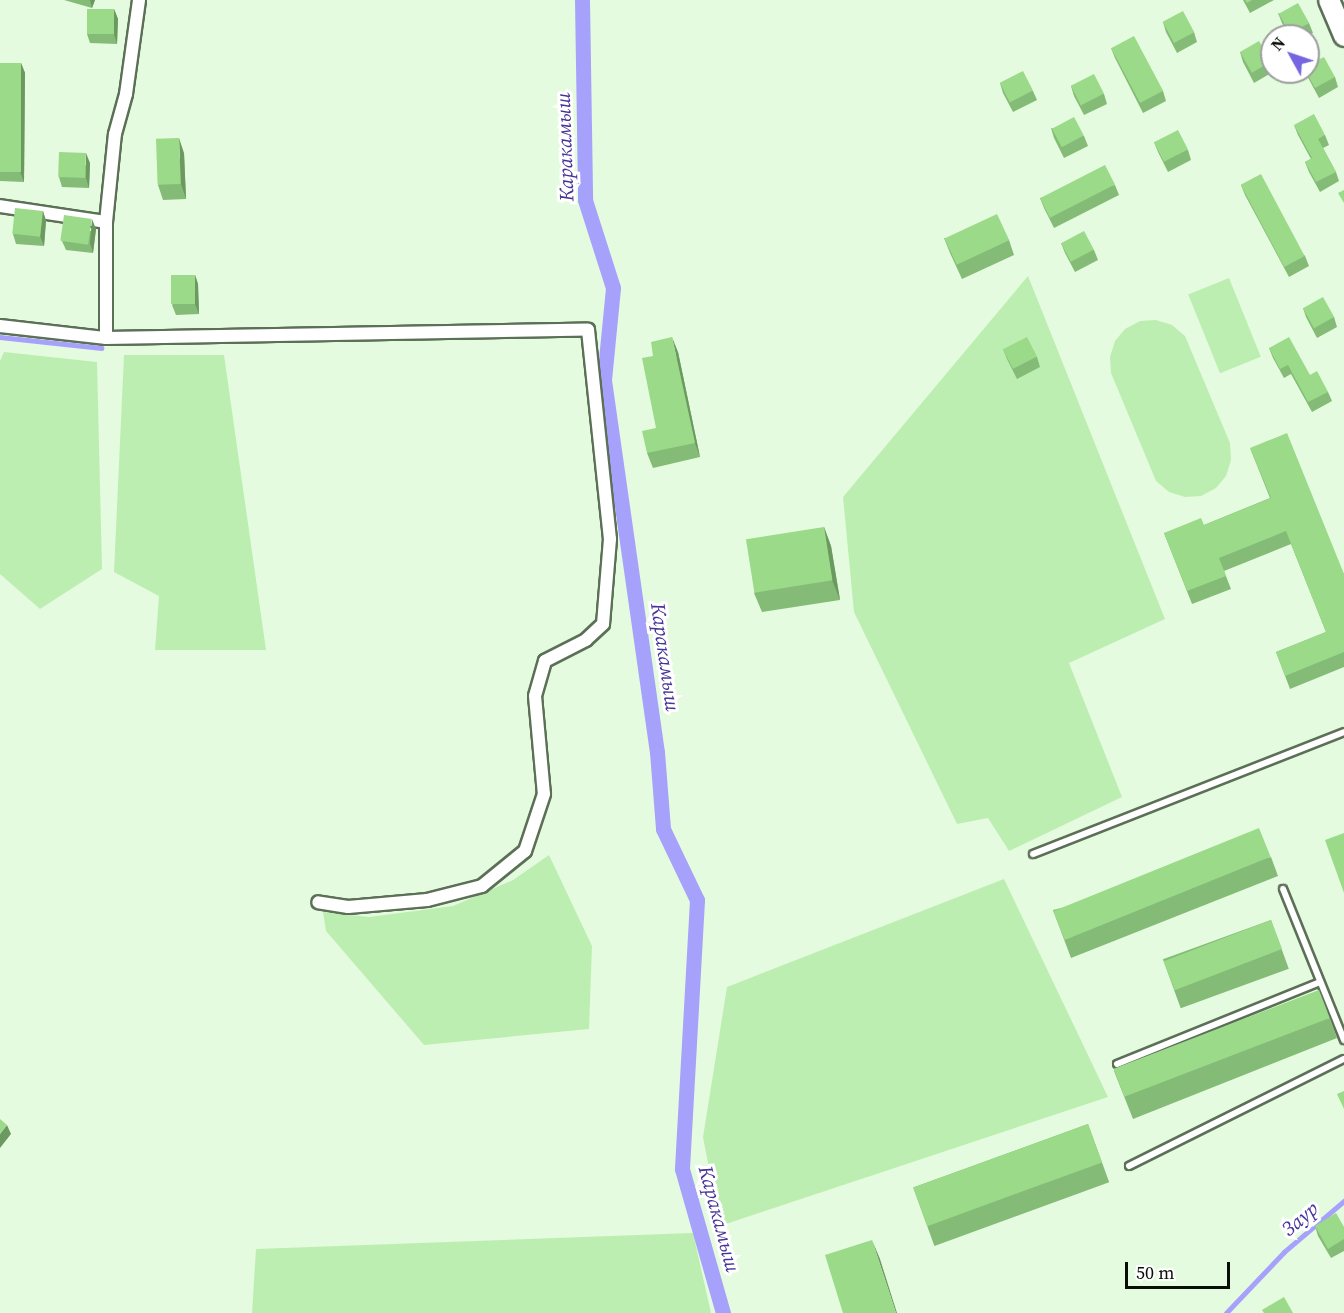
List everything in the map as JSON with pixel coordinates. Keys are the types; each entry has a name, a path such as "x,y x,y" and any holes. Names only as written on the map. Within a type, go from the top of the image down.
{"highway":[{"path":"1329,0 1344,36"}],"street":[{"path":"106,338 106,222 115,134 126,94 139,0"},
{"path":"0,206 106,222"},
{"path":"0,326 106,338 588,330 610,539 603,624 586,640 545,661 535,696 544,794 525,851 483,886 427,900 348,907 318,902"}],"lane":[{"path":"1033,854 1344,732"},
{"path":"1283,889 1344,1040"},
{"path":"1117,1064 1320,982"},
{"path":"1129,1166 1344,1059"}],"green space":[{"path":"1028,276 1165,619 1069,663 1122,797 1009,851 988,818 957,824 854,612 843,497"},
{"path":"1229,278 1261,357 1220,373 1188,294"},
{"path":"1156,320 1172,325 1185,336 1230,443 1231,460 1226,476 1216,488 1201,496 1185,497 1169,492 1156,481 1111,373 1110,357 1115,341 1125,329 1140,321"},
{"path":"4,352 97,362 102,569 40,609 0,574 0,361"},
{"path":"124,355 224,355 266,650 155,650 159,596 114,572"},
{"path":"549,855 592,946 589,1029 424,1045 326,931 323,912 369,917 453,906 513,880"},
{"path":"1004,879 1108,1097 720,1226 703,1137 727,987"},
{"path":"693,1233 711,1313 252,1313 256,1249"}],"building":[{"path":"1298,3 1309,23 1284,24 1279,14"},
{"path":"87,9 114,9 114,34 87,34"},
{"path":"1183,11 1194,32 1174,43 1163,22"},
{"path":"1134,36 1163,91 1140,103 1111,48"},
{"path":"1259,41 1260,68 1252,73 1240,52"},
{"path":"1324,57 1335,77 1315,88 1313,84 1320,84 1320,59"},
{"path":"0,63 21,63 21,172 0,172"},
{"path":"1023,71 1033,91 1010,102 1000,83"},
{"path":"1094,74 1104,94 1081,105 1071,86"},
{"path":"1314,114 1325,135 1318,139 1336,172 1316,182 1305,162 1312,158 1294,125"},
{"path":"1074,117 1084,136 1062,147 1052,129"},
{"path":"1178,130 1188,150 1164,162 1154,142"},
{"path":"179,138 181,184 158,185 156,139"},
{"path":"59,152 86,153 85,178 58,177"},
{"path":"1105,165 1115,185 1050,218 1040,198"},
{"path":"1261,174 1305,256 1284,267 1241,185"},
{"path":"1344,190 1344,203 1338,193"},
{"path":"15,208 43,211 40,237 12,234"},
{"path":"997,214 1009,240 957,265 944,239"},
{"path":"64,215 92,219 88,245 60,241"},
{"path":"1084,231 1094,250 1071,262 1061,243"},
{"path":"171,275 195,275 195,304 171,304"},
{"path":"1323,297 1334,317 1314,328 1303,308"},
{"path":"672,337 695,443 647,453 642,431 656,428 642,358 653,356 651,342"},
{"path":"1027,337 1037,357 1013,369 1003,349"},
{"path":"1289,337 1310,375 1317,371 1328,392 1308,402 1288,365 1280,369 1269,348"},
{"path":"1287,433 1344,574 1344,652 1285,676 1276,652 1326,632 1286,531 1219,558 1226,576 1187,591 1164,533 1201,518 1204,525 1271,498 1250,448"},
{"path":"824,527 832,580 754,593 746,539"},
{"path":"1259,828 1271,857 1065,940 1053,911"},
{"path":"1344,833 1344,893 1325,840"},
{"path":"1271,920 1282,949 1175,990 1164,961"},
{"path":"1319,990 1330,1018 1124,1097 1114,1069"},
{"path":"1344,1091 1344,1109 1337,1094"},
{"path":"0,1119 7,1125 0,1134"},
{"path":"1088,1124 1102,1163 927,1226 913,1188"},
{"path":"1336,1213 1344,1227 1344,1239 1328,1249 1315,1226"},
{"path":"872,1240 896,1313 843,1313 825,1255"},
{"path":"1284,1297 1293,1313 1264,1313 1262,1310"}],"waterway":[{"name":"Каракамыш","path":"582,0 585,200 613,288 604,380 657,752 663,829 697,900 682,1169 723,1313"},
{"path":"0,337 101,348"},
{"name":"Заур","path":"1226,1313 1284,1252 1344,1201"}]}
